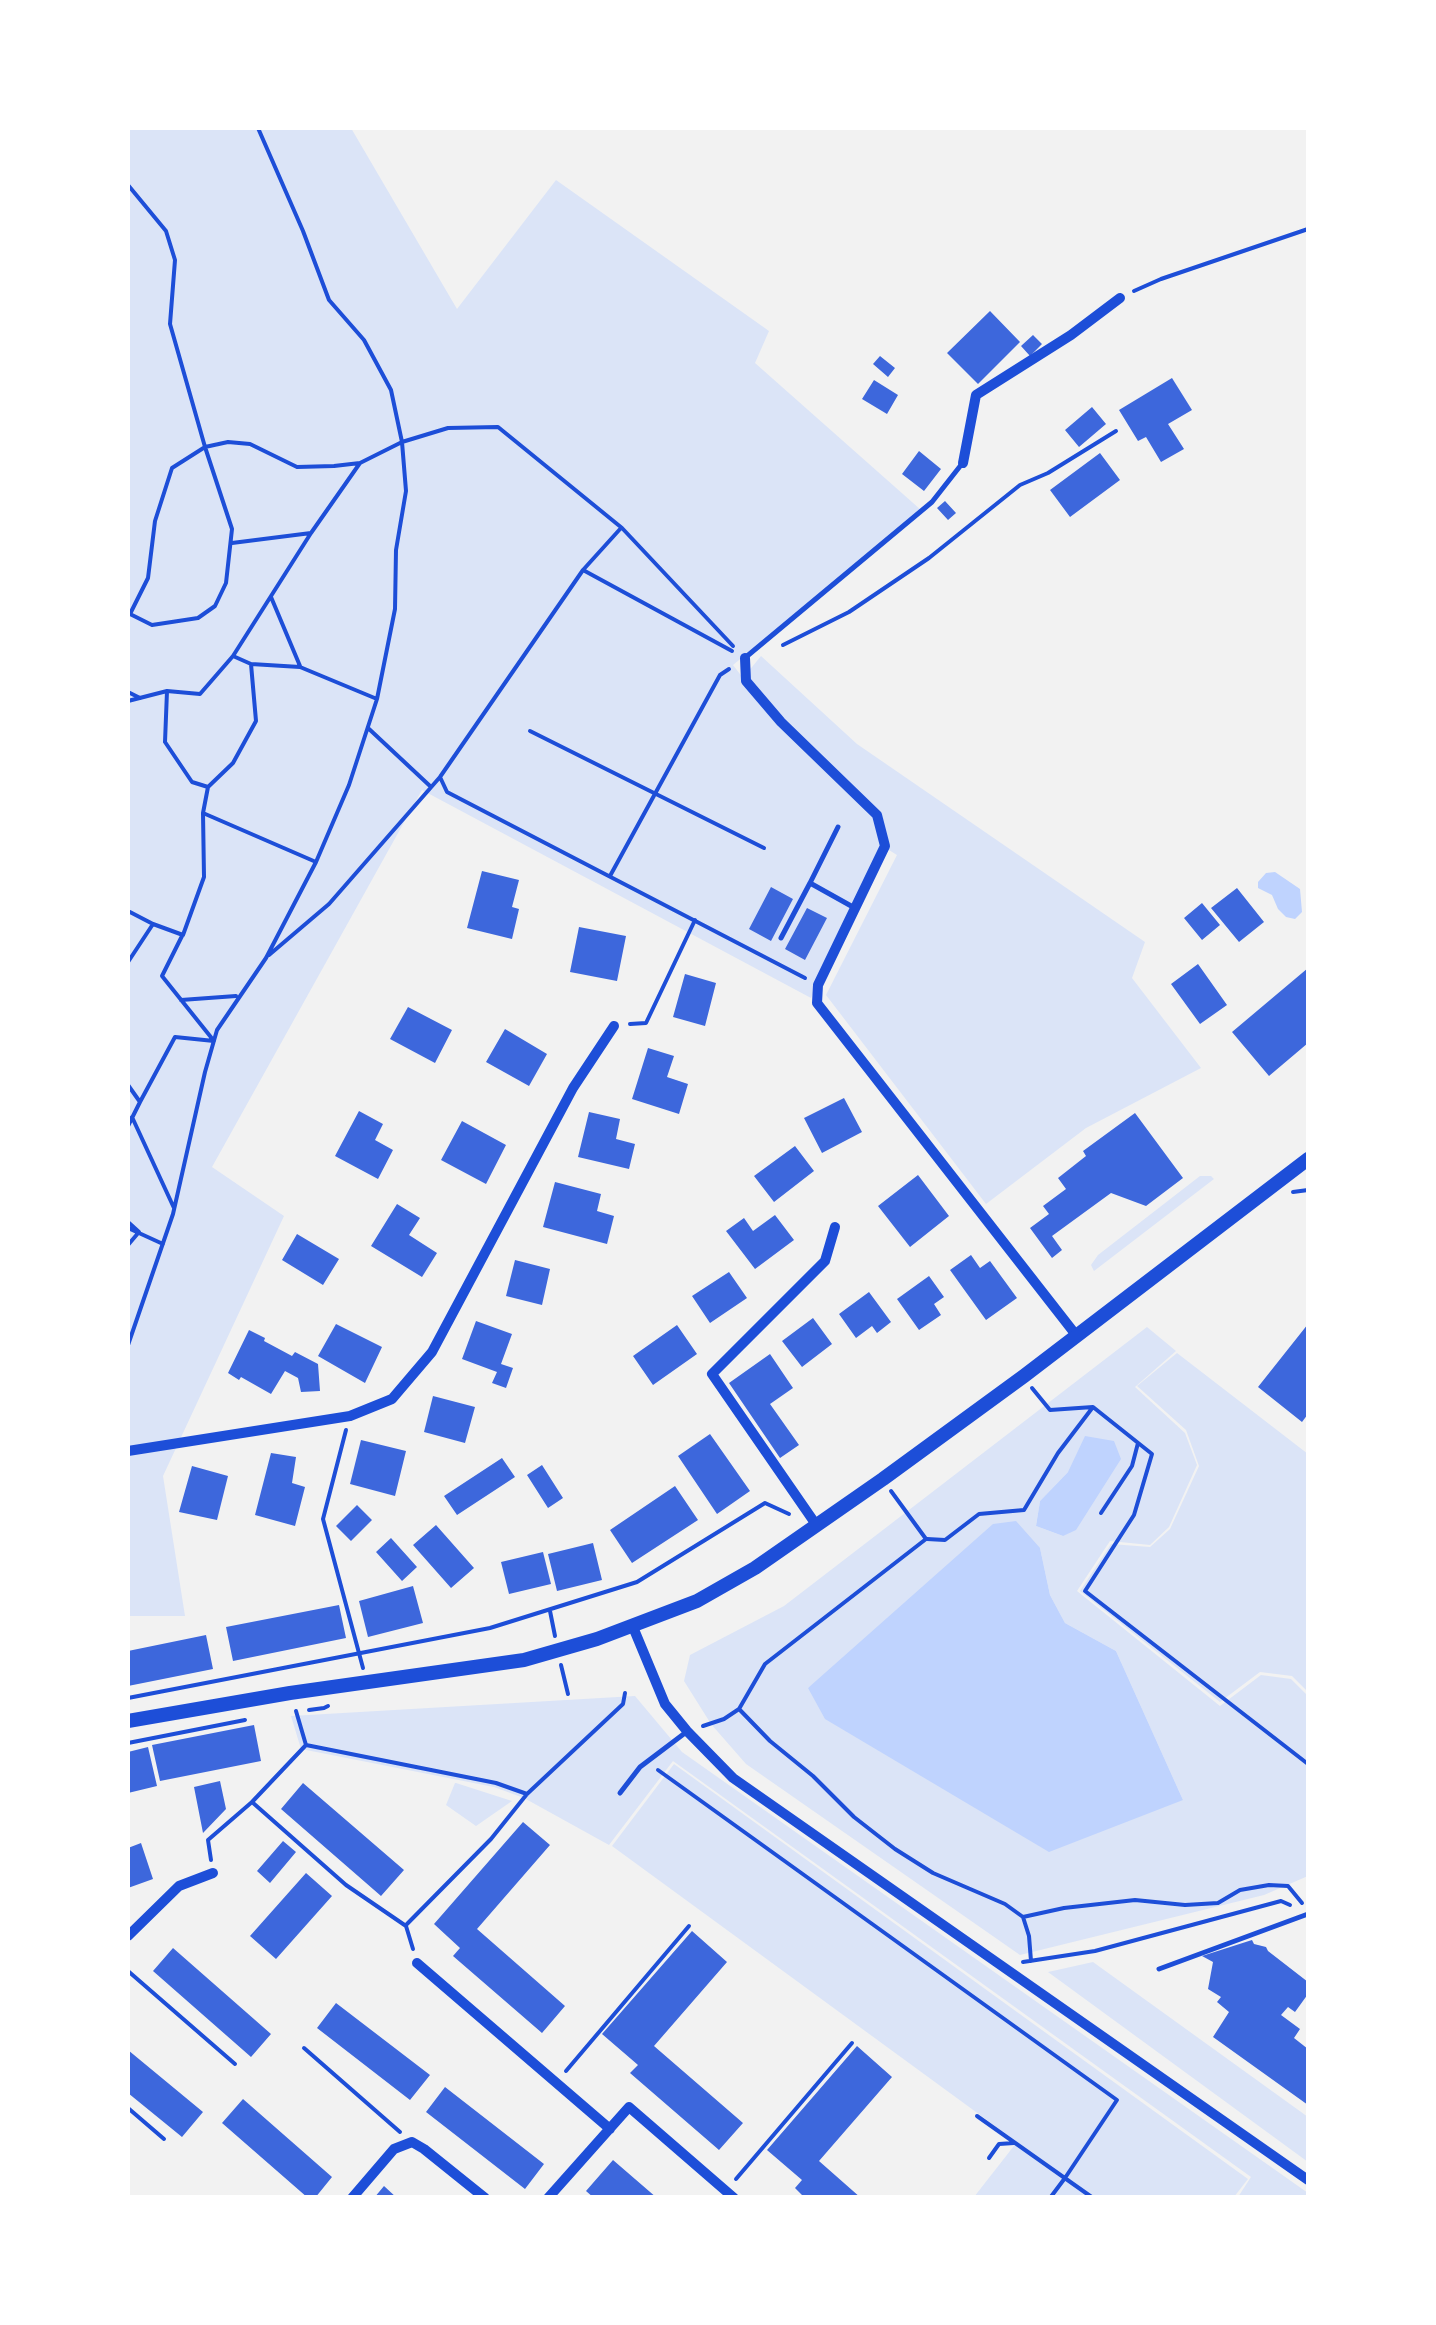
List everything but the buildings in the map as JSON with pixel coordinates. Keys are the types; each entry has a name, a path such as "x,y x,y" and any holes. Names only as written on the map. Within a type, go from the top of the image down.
{"street":[{"path":"963,462 976,395 1071,336 1120,298"},
{"path":"745,658 746,680 781,722 877,816 886,846 818,986 817,1002 1076,1335"},
{"path":"128,1451 350,1416 392,1399 432,1352 573,1088 614,1026"},
{"path":"128,1722 524,1660 633,1627 697,1600 755,1568 817,1526 1024,1376 1308,1160"},
{"path":"817,1526 712,1374 824,1262 835,1227"},
{"path":"633,1627 665,1704 734,1778 1308,2180"},
{"path":"128,1936 179,1886 213,1874"},
{"path":"417,1963 610,2129"},
{"path":"548,2198 629,2107 730,2194"},
{"path":"352,2198 394,2149 412,2142 484,2198"}],"lane":[{"path":"745,658 932,502 963,462"},
{"path":"782,938 838,827"},
{"path":"810,883 856,908"},
{"path":"620,1793 646,1762 687,1731"},
{"path":"1158,1969 1308,1912"}],"path":[{"path":"128,1346 174,1208 217,1030 266,958 316,862 349,785 377,699 396,609 396,550 406,491 402,442 391,390 364,340 329,300 258,128"},
{"path":"128,186 166,231 174,260 170,324 205,448 232,529 226,584 215,606 198,618 152,625 129,614 148,578 155,520 172,468 205,448 228,442 250,444 297,467 334,466 360,463 402,442 448,428 498,427 622,528 745,658"},
{"path":"1120,298 1160,279 1308,229"},
{"path":"779,647 849,612 929,558 1020,485 1048,473 1116,431"},
{"path":"128,701 166,691 200,694 233,656 360,463"},
{"path":"266,958 329,904 440,777 583,570 622,528"},
{"path":"231,543 312,533"},
{"path":"583,570 745,658"},
{"path":"270,597 300,667"},
{"path":"233,656 251,664 300,667 377,699"},
{"path":"610,876 720,675 745,658"},
{"path":"214,1041 162,976 183,935 204,876 203,813 208,787 233,764 256,721 251,664"},
{"path":"166,691 165,742 192,782 208,787"},
{"path":"128,692 140,698"},
{"path":"368,728 431,787"},
{"path":"530,732 764,848"},
{"path":"440,777 447,792 818,986"},
{"path":"203,813 316,862"},
{"path":"128,911 183,935"},
{"path":"614,1026 646,1023 695,920"},
{"path":"128,962 153,924"},
{"path":"181,1000 239,995"},
{"path":"128,1126 175,1037 214,1041"},
{"path":"128,1085 140,1102"},
{"path":"132,1117 174,1208"},
{"path":"128,1225 162,1244"},
{"path":"128,1245 139,1232"},
{"path":"1024,1376 1050,1410 1094,1407 1152,1454 1134,1515 1084,1591 1308,1764"},
{"path":"687,1731 724,1719 738,1709 765,1664 926,1539 946,1540 979,1514 1024,1510 1058,1453 1094,1407"},
{"path":"350,1416 323,1519 366,1682"},
{"path":"1101,1513 1132,1466 1138,1443"},
{"path":"883,1478 926,1539"},
{"path":"128,1698 490,1628 637,1582 764,1503"},
{"path":"406,1926 491,1839 527,1794 623,1704 625,1692"},
{"path":"306,1745 296,1711 324,1708"},
{"path":"738,1709 770,1742 894,1850 933,1873 1006,1904 1023,1917 1031,1961 1095,1952 1281,1901 1308,1912"},
{"path":"128,1742 258,1718"},
{"path":"306,1745 496,1783 527,1794"},
{"path":"213,1874 208,1840 252,1802 306,1745"},
{"path":"646,1762 1117,2100 1050,2198"},
{"path":"252,1802 346,1884 406,1926 417,1963"},
{"path":"1023,1917 1135,1900 1218,1904 1240,1890 1269,1885 1288,1886 1308,1912"},
{"path":"557,2082 689,1926"},
{"path":"128,1972 235,2064"},
{"path":"730,2194 852,2043"},
{"path":"304,2048 412,2142"},
{"path":"128,2108 164,2139"},
{"path":"977,2116 1094,2198"},
{"path":"989,2158 999,2144 1014,2143"}],"shaded area":[{"path":"128,128 351,128 457,309 556,180 769,331 755,363 921,510 733,665 743,678 761,656 857,744 1145,942 1132,978 1201,1068 1086,1128 986,1204 826,995 897,855 884,847 811,998 422,790 212,1167 284,1216 163,1476 185,1616 128,1616"},
{"path":"1200,1176 1214,1179 1094,1271 1091,1265 1098,1255"},
{"path":"1147,1327 1176,1351 1135,1387 1185,1433 1197,1465 1169,1527 1150,1545 1110,1541 1077,1591 1220,1706 1261,1675 1291,1679 1308,1696 1308,1876 1264,1895 1020,1955 746,1764 711,1724 684,1681 690,1655 784,1606","holes":["1068,1472 1063,1536 1036,1526 1040,1501","1040,1548 1050,1595 1065,1623 1116,1651 1183,1800 808,1688"]},
{"path":"1177,1353 1308,1454 1308,1692 1292,1676 1260,1672 1220,1702 1080,1591 1111,1544 1150,1547 1170,1529 1199,1466 1186,1430 1137,1386"},
{"path":"635,1696 682,1752 1308,2193 1308,2197 1238,2197 1251,2177 673,1761 609,1845 524,1798 494,1787 301,1749 291,1716"},
{"path":"674,1764 1248,2179 1234,2197 974,2197 1017,2142 612,1846"},
{"path":"455,1783 512,1801 476,1826 446,1805"},
{"path":"1093,1962 1308,2117 1308,2162 1048,1972"}],"water":[{"path":"1275,872 1300,889 1302,912 1295,919 1286,917 1272,895 1258,888 1266,873"},
{"path":"1085,1436 1114,1441 1121,1459 1076,1530 1063,1536 1036,1526 1040,1501 1068,1472"},
{"path":"1016,1521 1040,1548 1050,1595 1065,1623 1116,1651 1183,1800 1049,1852 825,1719 808,1688 993,1524"}]}
